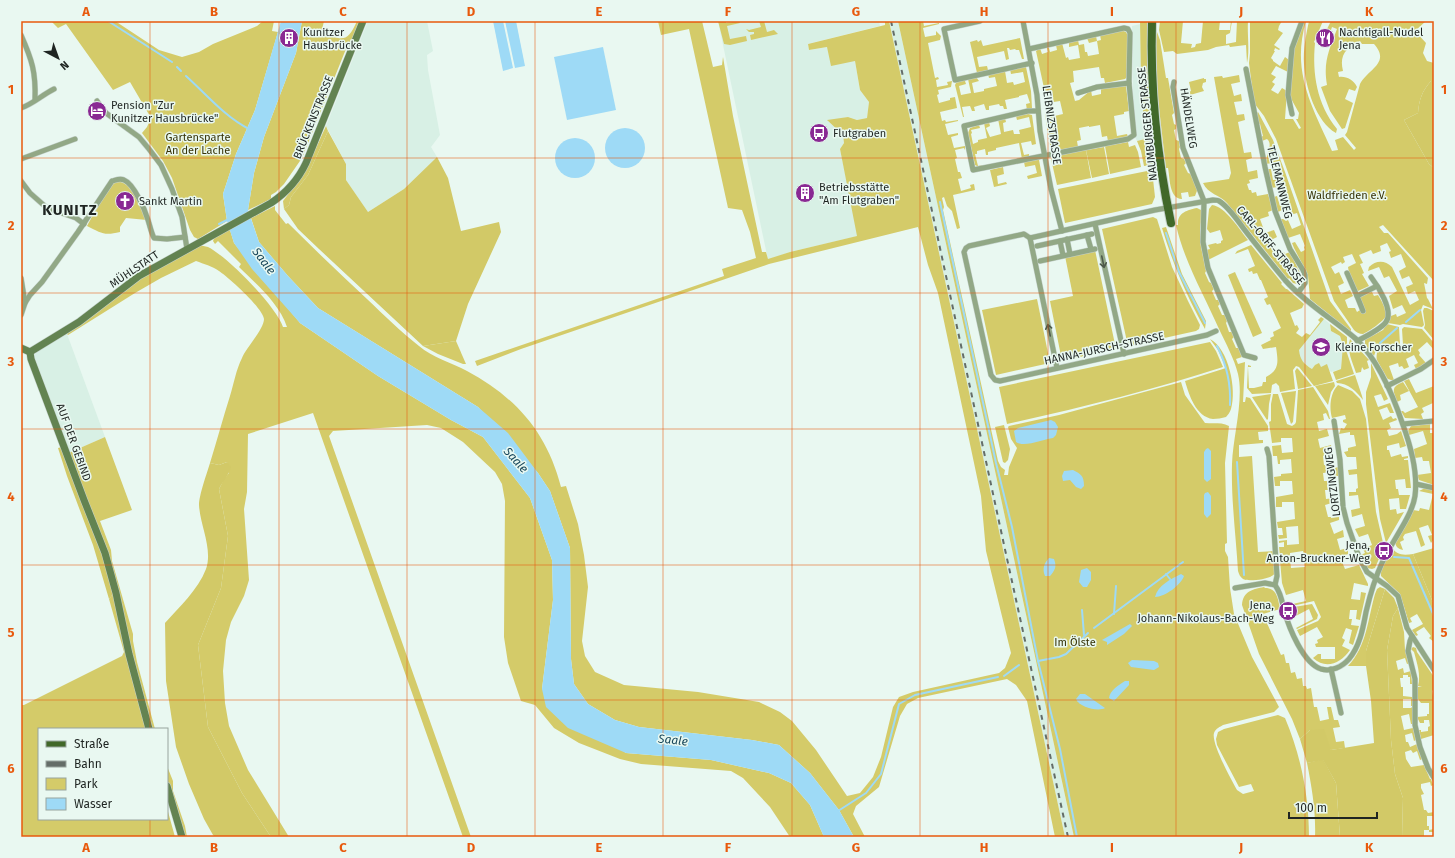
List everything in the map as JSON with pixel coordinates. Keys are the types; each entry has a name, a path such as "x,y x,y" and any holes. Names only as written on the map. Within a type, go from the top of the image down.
{"main road":[{"name":"NAUMBURGER STRASSE","path":"1152,21 1152,67 1158,148 1171,224"}],"street":[{"name":"BRÜCKENSTRASSE","path":"264,207 285,193 303,170 363,21"},
{"path":"980,21 944,29 955,80 1032,63"},
{"name":"LEIBNIZSTRASSE","path":"1019,21 1023,21 1032,63 1038,95 1040,131 1062,231"},
{"path":"1292,114 1288,95 1292,48 1302,21"},
{"path":"1029,49 1124,28 1128,29 1130,33 1129,83 1134,135 1132,137 973,170 964,126 1038,111"},
{"path":"21,35 34,68 36,79 35,100"},
{"name":"TELEMANNWEG","path":"1246,69 1275,211 1290,249 1305,275 1305,283 1298,293"},
{"name":"HÄNDELWEG","path":"1174,82 1173,87 1183,148 1204,201"},
{"path":"1078,93 1097,87 1129,83"},
{"path":"21,108 32,104 35,100 54,89"},
{"path":"97,101 106,113 139,138 161,166 180,209 184,223 187,249"},
{"path":"21,159 75,139"},
{"path":"21,315 25,302 30,294 42,282 84,224 112,181 118,179 125,180 135,192 148,219 154,238 167,239 185,237"},
{"path":"21,181 30,193 47,208 76,218 84,224"},
{"path":"1204,201 1203,242 1208,268 1244,355 1255,358"},
{"name":"CARL-ORFF-STRASSE","path":"995,380 991,375 964,252 966,248 969,246 1024,234 1030,238 1168,208 1204,201 1219,201 1287,282 1298,293 1358,341 1373,359 1387,386 1403,424 1409,444 1416,484 1415,497 1411,509 1387,552 1376,579 1356,649 1344,664 1338,668 1331,669"},
{"name":"MÜHLSTATT","path":"30,352 79,322 139,276 264,207"},
{"path":"1095,224 1124,354"},
{"path":"1037,246 1090,234 1093,249 1040,261"},
{"path":"1030,238 1057,368"},
{"path":"1068,238 1070,254"},
{"path":"1060,241 1063,256"},
{"path":"1346,273 1363,311"},
{"path":"1358,341 1384,325 1388,318 1389,312 1371,276"},
{"path":"21,278 25,302"},
{"path":"1356,296 1377,286"},
{"name":"HANNA-JURSCH-STRASSE","path":"995,380 1000,381 1124,354 1207,335 1216,331"},
{"path":"21,348 30,352"},
{"name":"AUF DER GEBIND","path":"30,352 31,359 84,500 101,540 113,580 129,654 149,728"},
{"path":"1387,386 1421,369 1434,360"},
{"name":"LORTZINGWEG","path":"1334,421 1340,460 1343,507 1347,523 1362,563 1367,572 1398,596 1401,602 1405,621 1412,636 1434,670"},
{"path":"1403,424 1434,421"},
{"path":"1267,449 1269,456 1274,522 1277,576 1275,585"},
{"path":"1416,484 1434,488"},
{"path":"1235,588 1269,583 1275,585 1280,592 1284,611 1305,657 1309,662 1320,669 1331,669 1341,713"},
{"path":"1412,636 1408,651 1415,678 1415,725 1420,747 1428,768 1434,778"},
{"path":"168,789 182,837"}],"shaded area":[{"path":"368,21 427,21 433,51 427,55 428,70 440,135 431,147 437,157 404,189 368,212 346,180 346,164 326,126"},
{"path":"718,21 879,21 880,26 808,44 809,50 827,47 855,61 860,90 869,102 867,118 857,120 848,117 828,121 843,135 844,143 840,149 858,236 790,252 768,260"},
{"path":"889,21 898,21 1074,837 1065,837"},
{"path":"1140,24 1141,79 1145,139 1137,141 1135,137 1133,100 1132,26"},
{"path":"1431,81 1434,81 1434,168 1429,164 1404,120 1418,113 1419,104 1425,88"},
{"path":"328,131 346,164 346,180 368,212 404,189 437,157 448,178 461,231 499,222 501,232 468,304 456,341 423,346 298,229 284,209 289,205 291,197 308,175"},
{"name":"Kleine Forscher","path":"1324,319 1330,324 1331,331 1340,336 1343,345 1341,369 1331,372 1312,369 1306,365 1300,359 1298,350"},
{"path":"67,334 105,437 69,453 34,356 37,351"},
{"path":"62,447 98,540 113,594 109,599 93,545 58,448"},
{"path":"227,462 231,467 219,489 228,536 221,588 198,645 208,727 242,793 271,837 215,837 213,835 204,819 189,784 176,747 166,681 165,623 188,598 203,577 208,561 207,545 199,505 202,490 210,463 219,465"},
{"path":"1434,548 1434,605 1413,554"},
{"path":"1385,589 1394,598 1398,608 1393,616 1387,650 1391,740 1395,774 1403,798 1402,837 1340,837 1336,783 1323,760 1307,763 1300,739 1310,730 1324,729 1331,750 1374,743 1371,701 1366,666 1366,651"}],"green space":[{"name":"Gartensparte An der Lache","path":"51,21 115,21 159,50 182,57 199,52 213,44 257,26 263,21 274,21 272,31 278,32 255,110 236,154 223,194 227,221 198,239 194,237 190,230 172,178 163,161 142,133 147,127 151,118 130,82 113,90 66,24 58,28"},
{"path":"302,21 324,21 321,34 344,38 347,37 357,21 359,21 350,45 348,44 302,158 284,184 271,195 271,199 248,210 254,173 264,137 296,53"},
{"path":"658,21 702,21 713,67 722,65 723,57 733,116 762,252 766,252 768,259 790,252 857,236 840,149 844,143 843,135 827,120 848,117 857,120 867,118 869,102 860,90 855,61 831,66 827,47 809,50 808,44 885,25 885,21 889,21 1065,837 1055,837 1027,701 1016,685 1007,679 918,698 907,704 900,716 879,787 856,806 853,814 865,837 854,837 839,810 810,773 779,745 752,740 639,727 615,720 588,704 574,684 571,659 570,548 550,491 538,473 478,407 318,308 259,242 251,218 275,206 275,210 286,224 288,223 412,341 424,350 467,371 485,382 515,405 528,419 547,450 561,487 566,486 578,524 588,587 582,641 585,656 595,672 624,685 698,692 759,702 780,712 792,721 816,750 847,796 860,793 873,777 881,757 893,707 899,697 913,692 999,673 1005,668 1011,653 986,551 981,496 938,293 928,265 918,227 769,264 521,349 477,366 475,361 724,276 722,269 756,258 750,232 742,210 728,208 689,29 661,35"},
{"path":"718,21 726,21 726,23 739,21 740,23 727,26 730,39 746,36 747,41 730,45 724,44"},
{"path":"759,21 764,21 767,32 774,30 778,34 751,40 750,35 754,34 754,32 749,32 746,29 749,30 761,27"},
{"name":"Im Ölste","path":"898,21 923,21 924,26 939,23 923,28 925,37 936,35 936,31 941,36 940,40 928,43 935,78 938,77 939,79 936,80 937,87 948,85 947,82 952,81 951,87 938,90 939,94 937,95 939,103 955,97 957,108 940,112 942,121 945,120 946,122 958,120 945,124 948,135 958,133 958,135 951,137 954,148 965,146 965,150 964,148 955,150 957,158 955,159 958,172 960,172 962,178 958,179 961,191 971,188 970,185 974,184 975,190 953,195 960,228 957,229 952,211 947,206 944,197 942,198 944,207 943,210 998,461 1001,467 1005,470 1004,475 1008,475 1009,467 1017,448 1011,439 1009,426 1059,415 1181,382 1185,395 1205,423 1229,426 1225,463 1227,543 1225,544 1225,551 1228,557 1230,588 1234,614 1252,657 1279,707 1274,712 1223,725 1214,733 1215,745 1237,790 1243,794 1254,791 1251,784 1239,787 1217,745 1216,739 1218,732 1224,729 1278,715 1285,718 1296,747 1303,776 1308,806 1309,837 1074,837"},
{"path":"1140,21 1149,21 1157,164 1144,166 1137,141 1145,139 1141,79"},
{"path":"1160,21 1183,21 1181,43 1192,44 1191,48 1195,47 1196,44 1201,43 1203,21 1220,21 1219,30 1230,30 1232,21 1230,33 1226,35 1226,44 1236,42 1237,21 1248,21 1247,63 1246,45 1230,47 1229,45 1208,50 1177,54 1173,51 1164,52 1159,30"},
{"name":"Waldfrieden e.V.","path":"1250,21 1282,21 1278,30 1283,33 1274,45 1280,49 1275,48 1271,58 1280,66 1285,57 1289,60 1288,72 1276,66 1271,74 1276,77 1272,82 1275,84 1271,90 1278,94 1282,88 1287,91 1285,119 1293,119 1299,129 1301,128 1296,119 1298,119 1299,113 1289,95 1293,52 1304,21 1306,21 1302,39 1302,73 1311,104 1332,151 1338,150 1335,140 1343,137 1354,150 1356,148 1345,135 1360,84 1376,66 1380,56 1379,51 1374,44 1362,44 1360,41 1347,49 1343,56 1343,71 1338,72 1339,77 1350,79 1357,87 1355,91 1349,89 1345,99 1353,103 1345,128 1342,129 1330,111 1321,87 1327,85 1326,63 1337,29 1332,27 1331,30 1327,29 1331,21 1426,21 1415,31 1426,43 1423,53 1427,61 1434,63 1434,81 1431,81 1423,92 1418,113 1404,120 1429,164 1434,168 1434,281 1383,225 1379,227 1384,233 1388,233 1428,278 1427,284 1424,283 1427,298 1433,309 1423,305 1421,310 1424,325 1422,327 1388,323 1391,316 1396,314 1397,317 1406,313 1402,305 1393,309 1389,296 1397,291 1389,276 1384,278 1379,267 1368,271 1369,267 1378,262 1386,263 1392,267 1410,305 1419,300 1415,291 1408,294 1406,287 1413,284 1409,276 1402,279 1399,271 1406,267 1401,254 1391,258 1389,252 1391,251 1387,243 1380,246 1381,251 1373,254 1371,250 1359,255 1363,263 1360,264 1364,273 1362,274 1369,286 1358,291 1350,279 1348,267 1356,263 1352,254 1343,257 1345,262 1342,264 1341,262 1331,267 1335,274 1339,272 1344,283 1338,286 1341,294 1350,290 1353,296 1345,300 1348,308 1355,308 1357,312 1360,310 1359,297 1371,290 1374,296 1378,295 1384,305 1386,310 1385,318 1363,334 1359,333 1354,330 1334,301 1276,139 1264,116 1254,103 1249,63"},
{"path":"1309,21 1323,21 1314,42 1315,77 1320,99 1337,129 1336,133 1323,121 1317,112 1309,93 1305,73 1304,53"},
{"path":"1121,30 1126,32 1128,36 1127,77 1125,79 1105,83 1104,78 1101,78 1099,67 1073,71 1074,82 1070,83 1075,101 1079,100 1091,90 1092,96 1101,94 1101,88 1126,86 1129,111 1124,112 1124,114 1114,116 1117,136 1127,134 1128,137 1108,141 1107,136 1102,137 1100,125 1089,126 1079,128 1081,140 1077,141 1078,147 1051,151 1045,114 1049,114 1050,117 1063,114 1060,101 1047,103 1048,107 1045,108 1044,88 1036,51 1040,48 1042,54 1048,52 1047,48 1049,48 1050,52 1057,50 1056,45 1062,43 1066,58 1068,57 1069,60 1080,58 1078,45 1069,47 1069,42 1078,40 1079,45 1084,44 1085,52 1087,52 1088,56 1099,54 1097,41 1101,40 1100,35"},
{"path":"1157,32 1160,40 1166,78 1168,78 1174,113 1172,115 1174,124 1176,125 1176,129 1174,130 1176,140 1179,141 1181,158 1184,159 1186,163 1184,165 1188,173 1191,174 1198,188 1195,196 1189,197 1188,192 1181,193 1182,199 1175,196 1172,192 1168,168 1166,168 1156,82 1155,44"},
{"path":"1096,36 1097,41 1089,43 1087,38"},
{"path":"1020,38 1024,59 1022,59 1019,50 1010,50 1007,48 1009,59 1006,60 1004,51 977,57 979,67 987,66 988,70 977,73 970,42 977,40 978,42 981,40 983,46"},
{"path":"1026,67 1031,91 1032,108 1027,110 1026,104 1030,103 1027,94 1005,100 1007,109 1004,109 1003,106 1000,106 999,104 989,106 989,110 986,110 984,104 974,107 975,111 972,111 970,106 962,107 963,117 955,85 957,81 965,81 966,84 959,86 961,95 971,93 968,79 976,77 979,81 972,83 974,93 997,86 995,77 989,78 988,74 1005,71 1007,83 1013,82 1014,85 1025,82 1023,72 1011,74 1010,69"},
{"path":"1239,75 1240,82 1231,84 1234,96 1241,94 1242,101 1234,102 1237,115 1244,114 1245,120 1238,122 1244,153 1251,152 1252,158 1246,160 1248,172 1257,170 1258,178 1249,180 1250,183 1247,184 1249,190 1251,190 1252,193 1256,192 1257,196 1268,194 1273,210 1268,212 1269,216 1260,219 1265,233 1274,230 1277,237 1269,241 1275,255 1290,252 1302,279 1297,284 1293,283 1289,278 1288,279 1227,203 1208,190 1203,183 1229,179 1231,173 1214,77 1222,76 1223,78"},
{"path":"1204,78 1206,79 1206,82 1203,83 1202,87 1204,91 1190,95 1189,92 1191,91 1189,82"},
{"path":"1258,112 1273,140 1330,301 1351,329 1351,332 1310,299 1308,275 1292,243 1295,242 1301,252 1305,250 1305,246 1300,234 1288,238 1281,219 1286,221 1288,220 1292,229 1301,225 1297,213 1287,216 1284,209 1278,212 1274,197 1277,196 1280,206 1289,203 1285,188 1278,190 1277,187 1271,188 1268,169 1271,169 1273,180 1283,178 1277,162 1266,164 1270,144 1267,139 1262,141 1261,137 1263,136 1260,124 1258,124"},
{"path":"1028,114 1032,115 1036,144 1032,145 1031,141 1021,143 1024,155 1029,154 1029,157 1022,159 1019,143 996,148 996,150 988,152 988,155 986,155 985,149 977,151 977,154 975,154 978,166 983,165 984,167 979,167 975,165 968,133 970,128 979,125 980,128 971,130 973,144 978,142 978,140 987,138 984,123 989,122 990,126 986,128 990,137 1001,134 998,119 1005,118 1006,122 1003,123 1004,132 1013,130 1014,134 1020,134 1019,130 1031,127 1029,117 1017,120 1016,116"},
{"path":"326,126 328,131 308,175 291,197 289,205 284,209 283,201 305,172"},
{"path":"1128,142 1129,147 1135,145 1141,167 1110,174 1105,146"},
{"path":"1104,147 1109,174 1092,178 1086,150"},
{"path":"1086,150 1091,178 1057,185 1051,159 1057,155"},
{"path":"1039,160 1042,176 1028,179 1027,176 1037,173 1035,165 1025,167 1024,162"},
{"path":"1003,167 1004,174 997,176 998,184 1006,182 1007,184 994,187 990,170"},
{"path":"1152,170 1155,197 1152,204 1065,223 1058,189"},
{"path":"117,181 128,186 136,196 147,220 126,218 120,227 120,232 106,234 87,226 103,195"},
{"path":"1212,205 1222,209 1237,225 1248,240 1208,260 1206,250 1210,249 1208,245 1221,243 1223,240 1220,230 1210,233 1207,229 1209,209"},
{"path":"1197,208 1201,210 1202,214 1200,230 1201,246 1206,271 1205,273 1214,289 1212,291 1216,300 1218,300 1220,304 1218,306 1222,315 1225,315 1229,332 1232,332 1234,337 1232,339 1236,348 1239,348 1242,357 1236,359 1238,364 1245,362 1243,402 1245,402 1246,397 1250,398 1268,426 1268,431 1258,432 1259,440 1263,440 1263,443 1239,445 1239,457 1252,456 1258,552 1274,551 1275,573 1270,577 1260,579 1243,579 1238,571 1233,504 1232,464 1240,395 1238,374 1230,351 1189,265 1176,225 1178,225 1179,218 1183,213"},
{"path":"1153,217 1157,219 1172,267 1200,325 1199,329 1196,331 1128,346 1102,229"},
{"path":"1166,227 1182,274 1206,321 1205,329 1175,267 1162,228"},
{"path":"230,230 234,243 300,323 378,376 451,420 483,437 530,498 552,560 553,600 542,689 626,753 711,760 769,773 791,783 810,805 824,837 790,837 770,807 743,778 731,771 641,764 620,759 579,743 554,728 535,705 521,701 508,663 504,637 505,501 502,484 495,472 463,442 441,428 427,425 333,431 329,436 471,837 463,837 313,413 248,434 247,492 244,509 249,580 244,596 231,622 226,640 223,671 225,703 229,726 248,770 289,837 271,837 242,793 208,727 198,645 221,588 228,536 219,489 229,473 227,462 219,465 210,463 238,367 244,354 261,328 264,319 262,314 244,293 223,274 214,268 196,261 161,278 68,335 67,334 142,278 199,245 208,247 217,252 239,271 271,307 279,318 283,327 287,327 279,310 260,287 239,267 241,264 218,241 215,244 213,241 215,236"},
{"path":"1251,245 1282,283 1281,284 1304,304 1302,308 1290,313 1295,326 1297,325 1299,329 1296,333 1302,337 1306,333 1310,335 1320,322 1318,320 1321,317 1324,319 1299,350 1303,361 1312,369 1319,363 1321,367 1327,364 1333,381 1314,386 1299,367 1296,366 1293,370 1295,389 1280,392 1279,386 1276,383 1272,385 1271,393 1252,394 1247,388 1248,365 1251,366 1248,367 1249,388 1262,386 1263,382 1266,382 1266,377 1276,368 1276,347 1263,349 1261,345 1271,340 1270,338 1274,336 1273,332 1281,328 1270,304 1267,305 1264,299 1268,297 1257,273 1253,274 1252,271 1249,272 1248,269 1255,266 1248,249 1235,254 1237,251"},
{"path":"1095,250 1116,349 1062,361 1050,301 1073,296 1065,256"},
{"path":"1235,272 1262,333 1253,337 1228,275"},
{"path":"1037,299 1050,363 996,375 982,310"},
{"path":"1424,308 1434,311 1434,340 1424,328"},
{"path":"1330,324 1347,337 1347,353 1354,374 1336,380 1333,372 1341,369 1343,345 1340,336 1331,331"},
{"path":"1387,324 1399,327 1400,345 1398,347 1380,346 1376,350 1374,356 1365,345 1365,340 1383,330"},
{"path":"1404,327 1422,329 1434,343 1434,350 1427,342 1418,350 1420,353 1419,355 1426,363 1416,369 1414,365 1418,363 1414,355 1406,359 1409,367 1404,369 1402,366 1399,367 1398,363 1389,366 1394,380 1390,380 1387,378 1377,360 1377,352 1379,348 1384,346 1397,348 1403,345 1402,329"},
{"path":"1210,339 1217,344 1227,361 1233,391 1233,401 1229,413 1226,417 1215,419 1207,417 1198,410 1191,399 1185,381 1226,368 1218,350"},
{"path":"1350,339 1369,360 1367,361 1369,368 1364,370 1362,367 1361,372 1356,373 1349,352"},
{"path":"456,341 466,364 438,354 423,346"},
{"path":"1210,342 1223,367 1116,398 1007,424 999,387"},
{"path":"1371,363 1388,399 1384,401 1381,394 1374,396 1378,407 1390,403 1394,413 1390,413 1387,407 1379,410 1383,420 1391,416 1393,419 1396,418 1397,420 1389,423 1391,428 1387,430 1389,436 1397,434 1401,431 1406,446 1400,448 1399,443 1387,446 1387,450 1389,450 1391,457 1401,454 1402,457 1408,456 1408,458 1404,460 1408,460 1411,488 1406,488 1405,479 1395,480 1396,489 1398,489 1399,495 1410,495 1406,509 1400,509 1399,498 1389,499 1390,510 1396,509 1397,514 1404,512 1386,543 1380,519 1366,404 1366,392 1371,377"},
{"path":"1297,368 1312,386 1298,389 1295,371"},
{"path":"1355,375 1363,400 1352,388 1341,383 1337,383 1336,381"},
{"path":"1409,379 1416,393 1434,386 1434,404 1433,403 1422,408 1424,412 1421,414 1423,419 1405,418 1401,411 1405,413 1418,407 1404,381"},
{"path":"1334,382 1335,386 1331,392 1328,405 1315,386"},
{"path":"1403,382 1409,391 1400,395 1401,400 1397,402 1394,389"},
{"path":"1338,385 1352,391 1360,399 1366,419 1376,512 1384,547 1375,568 1372,569 1367,568 1361,555 1365,553 1363,549 1372,545 1368,534 1359,537 1355,529 1365,526 1362,514 1352,517 1351,510 1360,508 1358,495 1349,496 1349,492 1356,492 1356,489 1358,488 1357,474 1349,475 1348,470 1357,469 1356,457 1347,457 1344,452 1348,451 1348,448 1356,446 1354,435 1350,435 1350,432 1339,434 1341,428 1344,429 1347,424 1343,422 1343,420 1346,419 1345,415 1332,418 1331,414 1330,405 1332,396"},
{"path":"1313,387 1328,411 1330,419 1326,413 1323,414 1324,420 1317,422 1319,431 1327,429 1329,436 1318,439 1320,448 1331,445 1332,450 1330,450 1331,455 1323,456 1324,465 1334,464 1335,468 1338,467 1339,476 1333,476 1332,472 1323,473 1324,481 1333,481 1334,484 1327,485 1328,490 1325,490 1326,499 1334,498 1335,502 1325,505 1328,517 1339,517 1339,520 1330,523 1334,534 1343,530 1344,537 1337,539 1340,550 1348,548 1348,554 1340,557 1345,569 1359,565 1368,584 1368,586 1354,583 1351,599 1360,600 1361,592 1366,593 1360,620 1356,619 1357,610 1350,610 1349,619 1352,619 1351,625 1359,626 1353,645 1349,643 1352,630 1346,628 1342,638 1345,640 1342,646 1350,650 1338,661 1328,664 1318,662 1313,658 1318,654 1321,654 1321,659 1335,659 1335,647 1316,647 1315,644 1318,643 1317,640 1323,637 1317,627 1300,636 1297,630 1318,621 1321,617 1314,601 1288,607 1288,605 1306,601 1303,590 1286,595 1282,583 1280,560 1290,559 1291,568 1305,567 1303,551 1290,553 1290,557 1280,557 1279,547 1284,547 1284,542 1279,543 1279,541 1287,540 1287,545 1299,544 1298,526 1286,527 1287,538 1279,539 1278,535 1283,535 1282,528 1278,528 1277,522 1295,519 1294,502 1282,502 1282,507 1276,507 1276,497 1293,494 1292,481 1280,481 1280,486 1275,486 1274,477 1281,476 1281,474 1292,473 1291,459 1280,460 1280,464 1278,464 1277,456 1273,456 1272,446 1281,445 1282,453 1293,452 1292,438 1281,438 1281,442 1272,443 1269,422 1271,421 1271,404 1273,394 1278,394 1287,424 1292,426 1296,422 1298,390"},
{"path":"1296,391 1293,422 1291,424 1281,393"},
{"path":"1271,394 1268,419 1267,420 1252,397"},
{"path":"1430,424 1430,433 1434,433 1434,485 1419,480 1417,475 1431,473 1429,461 1423,461 1422,457 1415,458 1414,449 1427,444 1423,431 1409,435 1408,431 1411,426"},
{"path":"1004,425 1010,449 1008,460 1005,463 1003,462 995,427"},
{"path":"105,437 132,510 100,521 111,550 112,561 133,634 137,662 155,728 38,728 38,820 168,820 168,812 175,837 21,837 21,705 24,705 122,656 124,652 109,599 113,594 64,455"},
{"path":"1425,488 1434,490 1434,539 1431,543 1428,536 1432,535 1428,525 1419,528 1425,545 1421,547 1416,531 1405,534 1403,537 1404,540 1400,542 1403,550 1400,549 1395,542 1413,510 1419,511 1420,508 1429,510 1433,494 1419,491"},
{"path":"1392,547 1396,552 1404,555 1413,554 1434,605 1434,642 1429,638 1431,636 1424,627 1416,632 1418,635 1416,636 1412,630 1423,624 1417,614 1410,618 1412,622 1409,623 1400,594 1381,576 1381,570"},
{"path":"1264,587 1269,588 1274,592 1280,609 1263,614 1281,655 1284,654 1286,663 1289,663 1291,673 1295,672 1297,679 1302,678 1303,686 1306,686 1307,689 1311,688 1314,707 1317,707 1320,721 1329,719 1327,707 1331,707 1334,720 1338,720 1340,727 1333,728 1336,742 1344,741 1345,748 1331,750 1310,730 1300,739 1292,719 1259,654 1242,605 1246,594 1252,590"},
{"path":"1380,587 1385,589 1366,651 1366,666 1348,666 1359,650 1363,641 1375,594 1377,589"},
{"path":"1312,604 1318,615 1317,619 1297,629 1296,628 1313,619 1309,609 1292,618 1289,611 1294,611 1294,607"},
{"path":"1398,608 1404,632 1405,650 1410,663 1407,664 1405,658 1396,661 1398,670 1403,668 1404,673 1411,671 1412,684 1410,684 1410,677 1408,677 1408,675 1403,675 1403,678 1400,678 1401,687 1403,687 1403,696 1412,697 1412,706 1411,699 1403,699 1403,708 1412,707 1412,724 1409,714 1401,716 1404,730 1413,728 1416,740 1414,741 1412,733 1405,735 1406,742 1408,742 1410,747 1417,744 1422,759 1420,760 1417,751 1413,753 1411,750 1405,752 1406,759 1411,767 1424,765 1433,785 1431,786 1430,782 1421,784 1424,794 1421,795 1424,810 1428,813 1434,812 1434,816 1427,816 1427,826 1429,826 1429,830 1424,830 1424,837 1402,837 1403,798 1395,774 1391,740 1387,650 1393,616"},
{"path":"1413,647 1416,648 1417,652 1434,677 1434,689 1432,691 1434,701 1434,735 1421,739 1419,730 1421,730 1421,732 1428,731 1428,727 1430,726 1429,720 1424,720 1424,723 1420,723 1417,717 1427,716 1427,714 1429,714 1429,703 1421,703 1418,699 1418,687 1422,686 1418,686 1419,673 1414,652 1411,649"},
{"path":"1323,759 1336,783 1340,837 1315,837 1315,818 1307,763"},
{"path":"168,768 173,781 173,791 185,826 187,837 179,837 170,801 168,800"},
{"path":"1434,829 1434,832 1429,832 1429,830"}],"water":[{"name":"Saale","path":"281,21 302,21 296,53 264,137 254,173 248,210 259,242 318,308 478,407 508,433 538,473 550,491 570,548 571,659 574,684 588,704 615,720 639,727 752,740 779,745 810,773 839,810 854,837 824,837 810,805 791,783 769,773 711,760 626,753 568,728 546,707 542,689 553,600 552,560 530,498 483,437 451,420 378,376 300,323 252,269 234,243 227,221 223,194 236,154 255,110"},
{"path":"493,21 503,21 513,68 503,71"},
{"path":"505,21 516,21 525,66 515,68"},
{"path":"603,47 616,110 567,120 554,57"},
{"path":"629,128 636,131 642,137 645,148 644,156 636,165 629,168 621,168 614,165 606,156 605,144 608,137 617,129"},
{"path":"579,138 586,141 592,147 595,158 594,166 586,175 579,178 571,178 564,175 556,166 555,154 558,147 567,139"},
{"path":"1051,420 1055,422 1058,427 1056,435 1053,438 1029,444 1020,444 1016,442 1014,431 1018,428"},
{"path":"1208,448 1211,451 1211,479 1207,482 1204,479 1204,452"},
{"path":"1073,470 1080,474 1083,478 1084,486 1081,489 1076,487 1070,480 1063,481 1062,476 1064,471"},
{"path":"1208,492 1211,496 1211,514 1207,518 1204,514 1204,495"},
{"path":"1049,558 1054,559 1055,568 1050,576 1045,576 1044,566"},
{"path":"1087,568 1091,572 1091,580 1087,587 1083,587 1079,582 1081,570"},
{"path":"1181,574 1184,576 1176,587 1168,593 1155,597 1162,586 1169,580"},
{"path":"1130,624 1132,626 1124,634 1107,645 1107,642 1102,640"},
{"path":"1132,660 1154,661 1158,663 1159,667 1154,670 1131,667 1128,663"},
{"path":"1125,681 1129,681 1129,685 1114,701 1109,698 1113,690"},
{"path":"1080,694 1085,694 1105,708 1094,709 1081,704 1076,699"}],"waterway":[{"path":"108,21 172,62"},
{"path":"177,67 181,71"},
{"path":"186,76 224,112 249,129"},
{"path":"940,202 996,463 1012,527 1038,661 1060,749 1077,837"},
{"path":"219,224 229,219"},
{"path":"1166,233 1179,272 1205,323"},
{"path":"1406,322 1420,310"},
{"path":"1380,343 1397,328"},
{"path":"1217,346 1228,374 1230,405"},
{"path":"1237,462 1244,575"},
{"path":"1394,557 1409,558 1434,616"},
{"path":"1094,628 1183,562"},
{"path":"1166,574 1170,579"},
{"path":"1114,614 1116,586"},
{"path":"1082,610 1084,635"},
{"path":"1038,661 1059,657 1066,654 1088,633"},
{"path":"1004,676 1019,665"},
{"path":"838,811 866,793 881,774 899,704 915,695 998,677"}],"railway":[{"path":"891,21 1068,837"}],"place":[{"name":"Kunitzer Hausbrücke","path":"289,38"},
{"name":"Nachtigall-Nudel Jena","path":"1325,38"},
{"name":"Pension \"Zur Kunitzer Hausbrücke\"","path":"97,111"},
{"name":"Flutgraben","path":"819,133"},
{"name":"Betriebsstätte \"Am Flutgraben\"","path":"805,193"},
{"name":"Sankt Martin","path":"125,201"},
{"name":"Kleine Forscher","path":"1321,347"},
{"name":"Jena, Anton-Bruckner-Weg","path":"1384,551"},
{"name":"Jena, Johann-Nikolaus-Bach-Weg","path":"1288,611"}],"district":[{"name":"KUNITZ","path":"70,210"}]}
